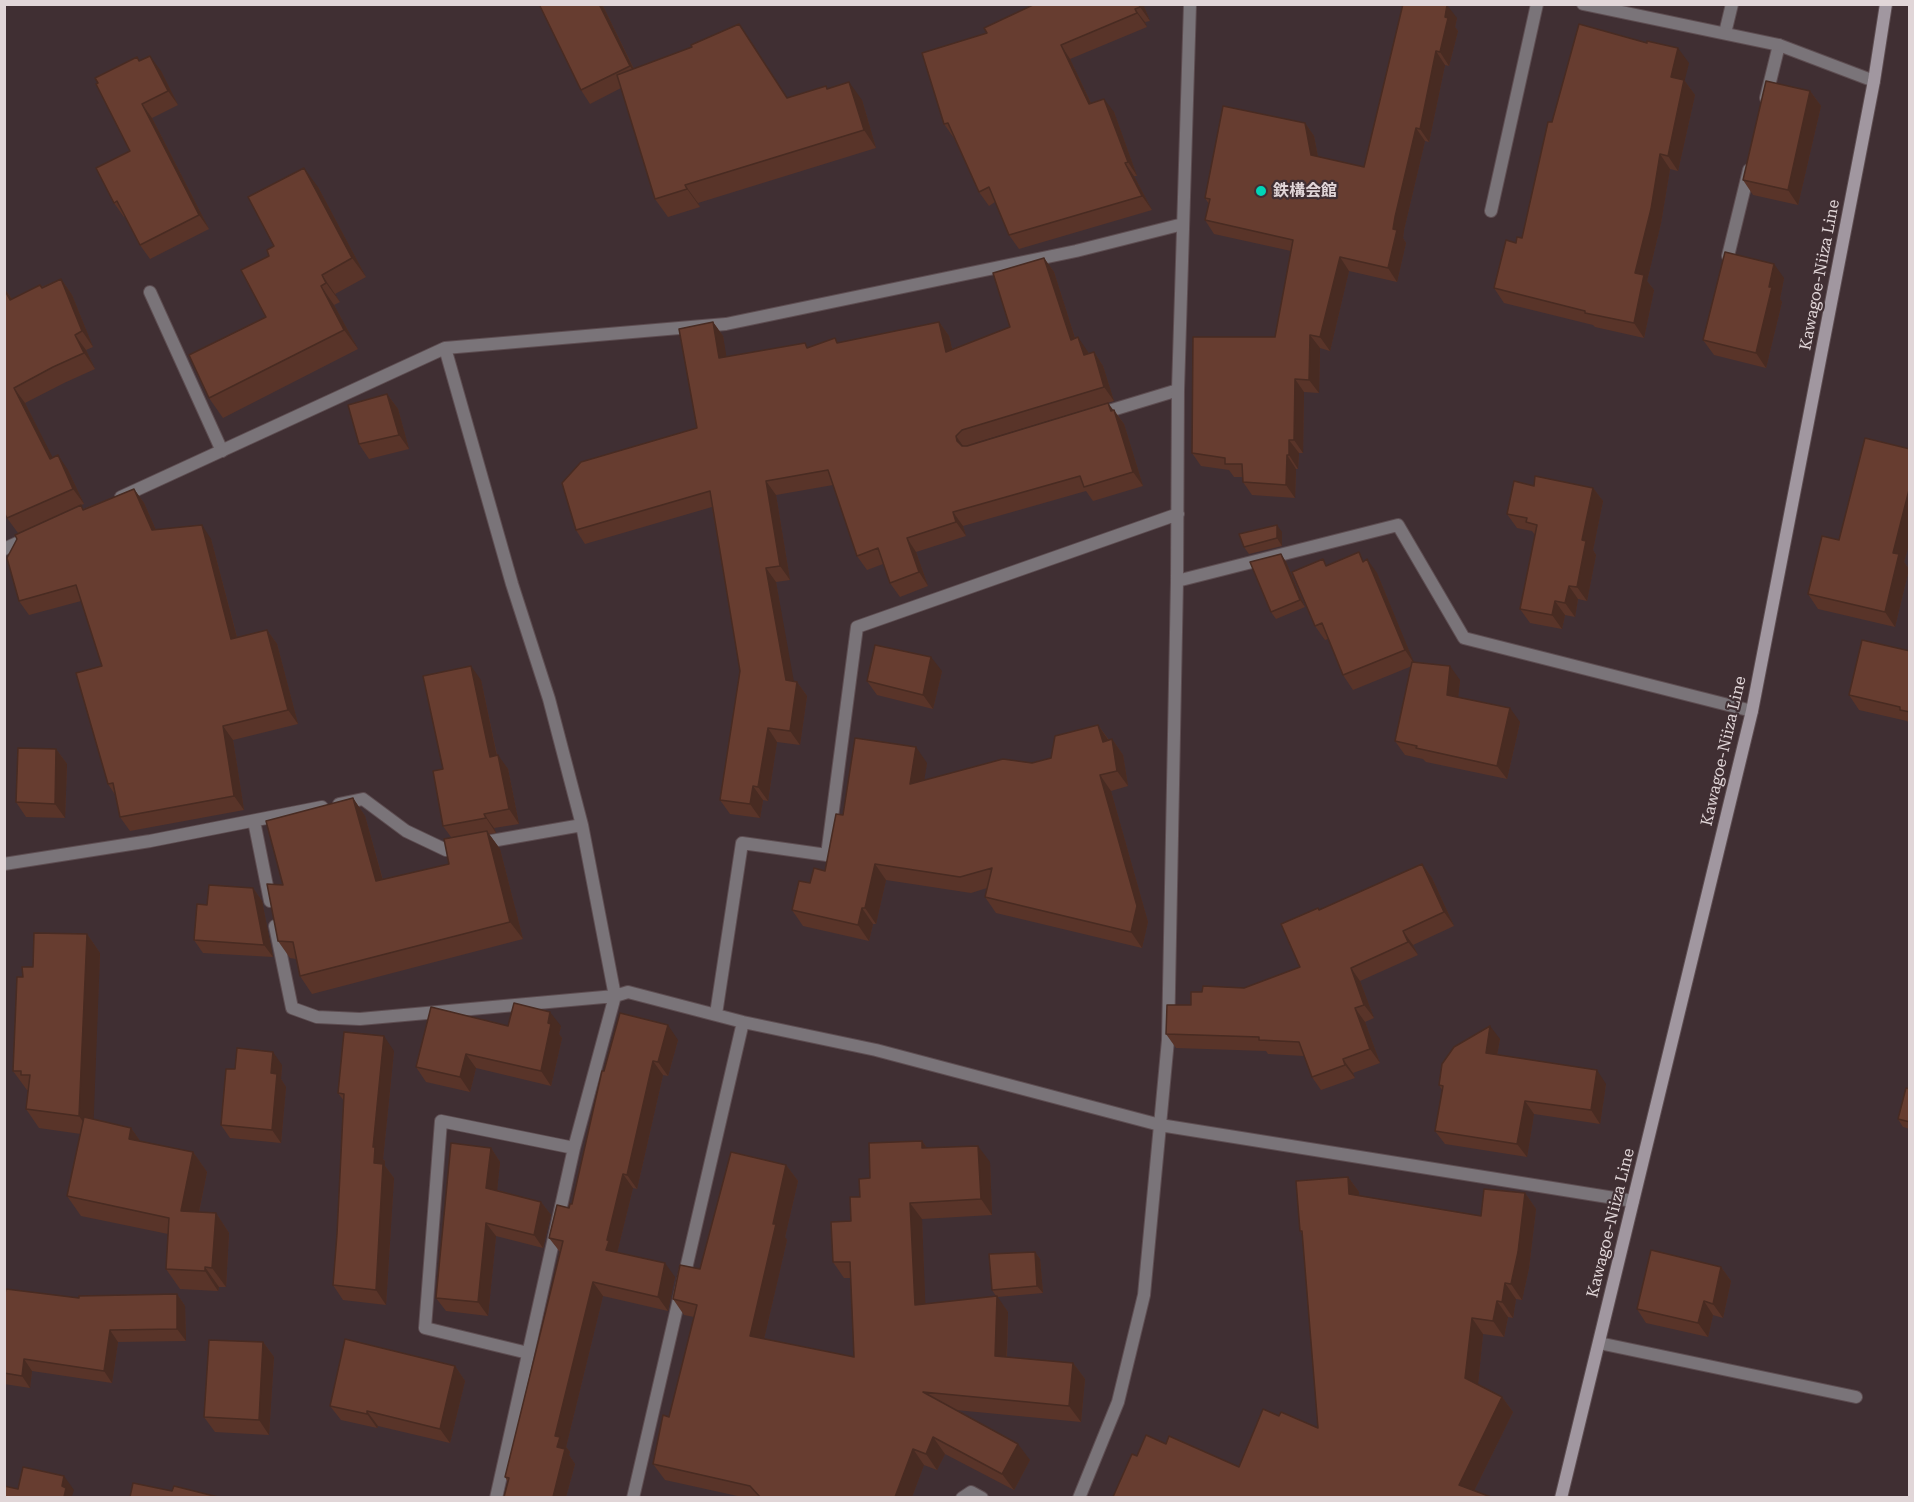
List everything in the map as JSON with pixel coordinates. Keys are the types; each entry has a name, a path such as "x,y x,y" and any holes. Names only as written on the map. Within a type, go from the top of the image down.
{"main road":[{"name":"Kawagoe-Niiza Line","path":"1562,1497 1752,711 1874,81 1886,4"}],"street":[{"path":"1078,1497 1118,1402 1144,1295 1168,1040 1177,581 1178,390 1190,4"},
{"path":"1491,211 1537,4"},
{"path":"1583,4 1779,45 1874,81"},
{"path":"1725,33 1732,4"},
{"path":"1763,112 1779,45"},
{"path":"1728,256 1752,156"},
{"path":"113,500 445,348 726,324 1076,250 1183,224"},
{"path":"150,292 222,451"},
{"path":"445,348 512,584 549,699 582,825 615,996 574,1148 496,1497"},
{"path":"1092,416 1178,390"},
{"path":"716,1014 742,843 827,855 857,627 1178,514"},
{"path":"1177,581 1398,525 1464,638 1752,711"},
{"path":"4,549 37,534"},
{"path":"4,864 150,841 363,800 406,831 446,850 582,825"},
{"path":"254,821 292,1008 317,1017 360,1019 615,996 628,992 744,1022 876,1050 1160,1125 1633,1202"},
{"path":"633,1497 744,1022"},
{"path":"528,1353 425,1328 441,1122 574,1148"},
{"path":"1599,1343 1856,1397"},
{"path":"962,1497 971,1492 982,1497"}],"building":[{"path":"539,4 599,4 630,66 581,90"},
{"path":"1035,4 1139,4 1140,7 1135,9 1137,13 1061,45 1089,104 1104,99 1128,162 1125,163 1142,196 1009,235 989,187 979,192 948,123 944,124 922,53 987,33 984,28"},
{"path":"1403,4 1447,5 1445,17 1448,18 1440,52 1436,51 1420,129 1416,128 1395,217 1393,229 1397,230 1388,268 1340,257 1320,337 1310,335 1309,380 1295,379 1294,440 1289,440 1286,485 1243,482 1242,464 1225,464 1225,458 1192,453 1193,337 1275,337 1293,240 1205,220 1210,199 1205,198 1223,106 1305,123 1311,155 1364,167"},
{"path":"739,24 787,98 826,86 827,89 849,82 864,130 685,185 687,189 655,199 617,75 692,47 691,45"},
{"path":"1579,24 1647,43 1647,41 1678,48 1671,77 1684,80 1668,156 1660,154 1651,209 1635,273 1644,275 1634,323 1585,313 1585,311 1494,288 1506,240 1516,243 1517,237 1522,238 1548,122 1552,122"},
{"path":"150,56 168,91 142,104 199,215 140,245 117,201 114,203 96,168 130,151 95,78 137,57 139,61"},
{"path":"1766,81 1810,91 1788,190 1743,180"},
{"path":"304,168 352,258 322,275 326,283 321,286 344,330 209,398 189,355 266,317 241,270 269,256 267,250 274,246 248,197"},
{"path":"1725,252 1774,264 1769,287 1772,287 1756,353 1703,340"},
{"path":"1044,258 1071,340 1078,337 1084,355 1094,352 1104,387 962,430 956,436 957,441 962,446 967,446 1108,403 1111,411 1114,410 1133,472 1084,487 1080,476 953,512 956,522 907,538 919,572 890,583 878,548 857,556 828,470 766,481 780,566 766,568 786,680 797,682 790,731 768,728 758,787 753,786 750,804 720,800 740,671 710,491 576,530 562,483 581,462 697,428 679,329 713,322 719,358 805,343 807,348 835,338 837,343 939,322 946,352 1010,327 993,273"},
{"path":"61,279 82,331 75,335 84,353 14,388 50,459 58,455 73,489 7,518 4,512 4,289 10,300 40,285 42,288"},
{"path":"387,394 399,435 359,444 348,405"},
{"path":"1865,438 1910,449 1910,486 1893,553 1899,554 1885,612 1808,594 1822,536 1839,540"},
{"path":"1535,476 1593,488 1582,540 1586,541 1577,587 1569,586 1565,603 1555,601 1552,615 1520,609 1537,525 1526,522 1527,518 1507,514 1514,481 1534,486"},
{"path":"134,489 152,530 202,525 231,639 267,630 288,710 223,726 234,796 120,817 113,783 108,784 76,673 102,666 76,585 19,601 7,558 17,539 15,535 81,505 83,510"},
{"path":"1277,525 1277,538 1244,547 1239,534"},
{"path":"1359,552 1363,562 1367,559 1405,650 1343,675 1322,623 1315,626 1292,572 1323,559 1326,566"},
{"path":"1281,554 1300,600 1271,612 1250,562"},
{"path":"1862,640 1910,651 1910,712 1900,710 1900,707 1849,695"},
{"path":"875,645 931,657 923,695 867,681"},
{"path":"1412,662 1450,666 1447,695 1510,708 1497,766 1395,741"},
{"path":"471,666 490,757 498,755 509,809 484,814 486,818 443,826 433,771 443,769 423,676"},
{"path":"1098,725 1103,742 1112,739 1117,771 1100,775 1137,906 1131,932 985,897 992,868 960,877 875,864 865,908 862,908 858,925 792,910 799,881 810,883 814,868 825,871 836,814 843,815 855,738 916,747 910,784 1003,759 1032,763 1051,758 1055,736"},
{"path":"18,748 56,749 55,804 16,802"},
{"path":"353,798 376,881 449,864 444,839 487,831 510,922 300,976 293,942 278,941 267,884 283,885 266,821"},
{"path":"1422,864 1444,912 1403,931 1408,942 1351,968 1364,1005 1355,1008 1370,1049 1343,1059 1345,1065 1312,1077 1299,1042 1259,1040 1259,1037 1166,1034 1167,1005 1191,1005 1191,992 1202,992 1203,986 1244,988 1300,967 1281,924 1318,908 1319,910"},
{"path":"209,885 253,888 264,945 194,940 197,904 207,905"},
{"path":"34,933 87,934 79,1116 26,1109 30,1075 21,1075 21,1071 13,1071 17,977 23,977 22,967 33,967"},
{"path":"514,1003 550,1012 548,1023 551,1024 541,1071 466,1054 460,1077 416,1067 431,1007 508,1026"},
{"path":"620,1013 668,1025 658,1062 653,1061 627,1175 623,1174 606,1250 665,1263 658,1297 593,1282 555,1436 560,1437 557,1447 565,1449 553,1497 504,1497 509,1478 505,1477 563,1241 549,1238 557,1205 569,1208 572,1204 602,1071 604,1071"},
{"path":"1490,1026 1486,1053 1597,1070 1591,1110 1525,1101 1517,1144 1435,1131 1443,1086 1439,1085 1442,1064 1454,1047"},
{"path":"344,1032 384,1036 373,1147 375,1147 374,1163 383,1164 376,1290 333,1285 344,1094 338,1093"},
{"path":"237,1048 273,1052 271,1073 277,1074 272,1130 221,1125 226,1069 235,1069"},
{"path":"1906,1088 1910,1089 1910,1122 1898,1119"},
{"path":"84,1117 131,1128 129,1139 193,1152 181,1211 216,1213 212,1268 205,1267 205,1271 166,1269 169,1218 67,1196"},
{"path":"922,1141 922,1148 978,1146 981,1199 910,1203 915,1305 997,1296 995,1356 1073,1363 1069,1406 923,1392 1018,1444 1002,1474 933,1437 926,1454 913,1449 895,1497 760,1497 750,1486 653,1464 663,1415 669,1417 697,1305 673,1299 680,1265 700,1269 731,1152 786,1165 773,1224 776,1224 750,1336 854,1357 850,1262 833,1262 831,1222 851,1221 850,1197 860,1197 859,1179 870,1178 869,1143"},
{"path":"451,1143 491,1148 486,1188 541,1202 534,1235 486,1223 478,1302 436,1298"},
{"path":"1348,1177 1349,1194 1481,1216 1484,1189 1525,1193 1518,1252 1511,1284 1505,1283 1502,1302 1497,1301 1493,1321 1472,1318 1465,1378 1502,1397 1459,1485 1491,1497 1113,1497 1132,1454 1137,1456 1146,1435 1166,1444 1169,1436 1239,1467 1263,1409 1279,1416 1281,1412 1318,1428 1296,1181"},
{"path":"1651,1250 1721,1267 1713,1304 1704,1301 1698,1323 1637,1309"},
{"path":"1035,1252 1037,1286 992,1290 989,1254"},
{"path":"6,1289 79,1298 79,1296 177,1294 177,1329 110,1330 104,1371 24,1359 22,1376 4,1373 4,1297"},
{"path":"345,1339 455,1366 440,1429 367,1411 367,1414 330,1406"},
{"path":"209,1340 263,1342 259,1420 204,1417"},
{"path":"23,1467 64,1476 62,1486 66,1488 64,1497 4,1497 4,1486 18,1489"},
{"path":"133,1483 172,1491 174,1486 218,1497 130,1497"}],"place":[{"name":"鉄構会館","path":"1261,191"}]}
